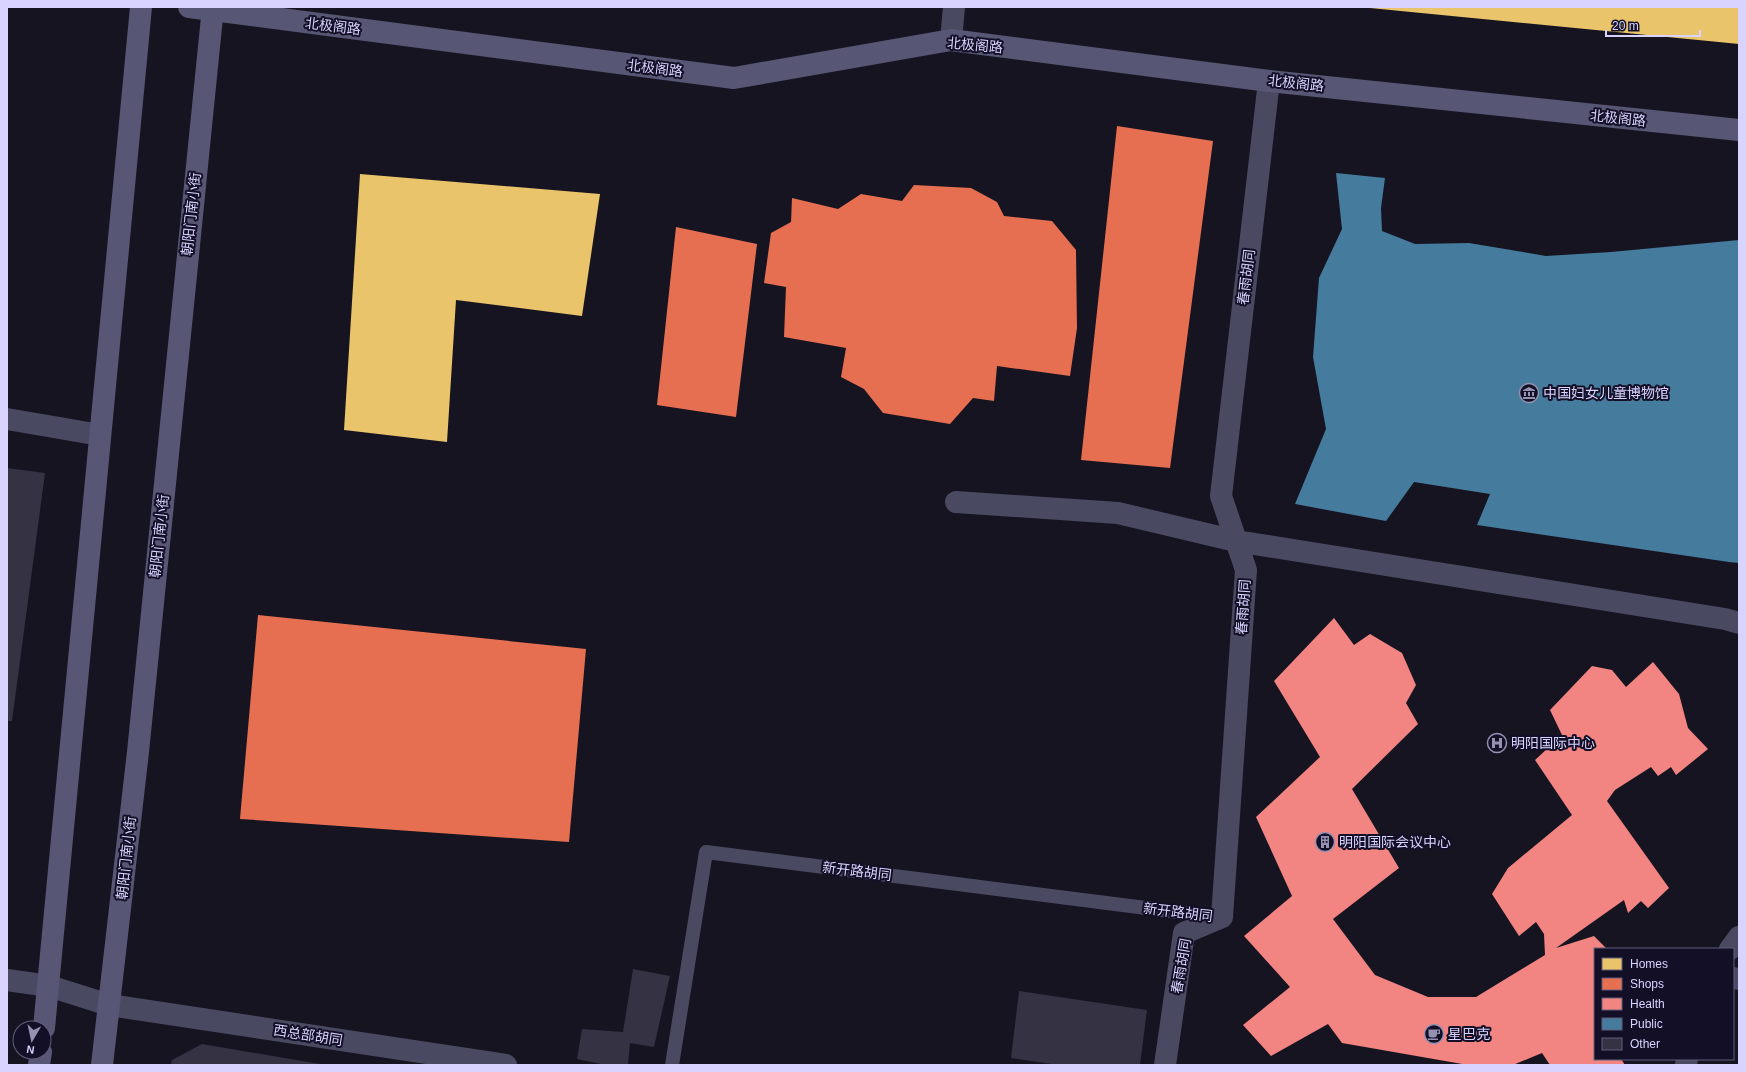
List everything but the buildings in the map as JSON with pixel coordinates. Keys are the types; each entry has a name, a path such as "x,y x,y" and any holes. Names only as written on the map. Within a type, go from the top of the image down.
{"main road":[{"path":"45,1020 141,7"},
{"name":"北极阁路","path":"189,7 734,78 950,40 1269,81 1739,130"},
{"name":"朝阳门南小街","path":"102,1065 138,752 213,9"}],"street":[{"path":"950,40 954,7"},
{"name":"春雨胡同","path":"1165,1065 1184,933 1222,917 1246,570 1221,496 1269,81"},
{"path":"7,418 100,435"},
{"path":"956,502 1118,513 1236,541 1739,622"},
{"path":"1731,948 1739,937"},
{"name":"西总部胡同","path":"7,980 49,986 109,1005 506,1065"}],"lane":[{"name":"新开路胡同","path":"672,1065 706,852 1222,917"}],"place":[{"name":"中国妇女儿童博物馆","path":"1529,393"},
{"name":"明阳国际中心","path":"1497,743"},
{"name":"明阳国际会议中心","path":"1325,842"},
{"name":"星巴克","path":"1434,1034"}]}
